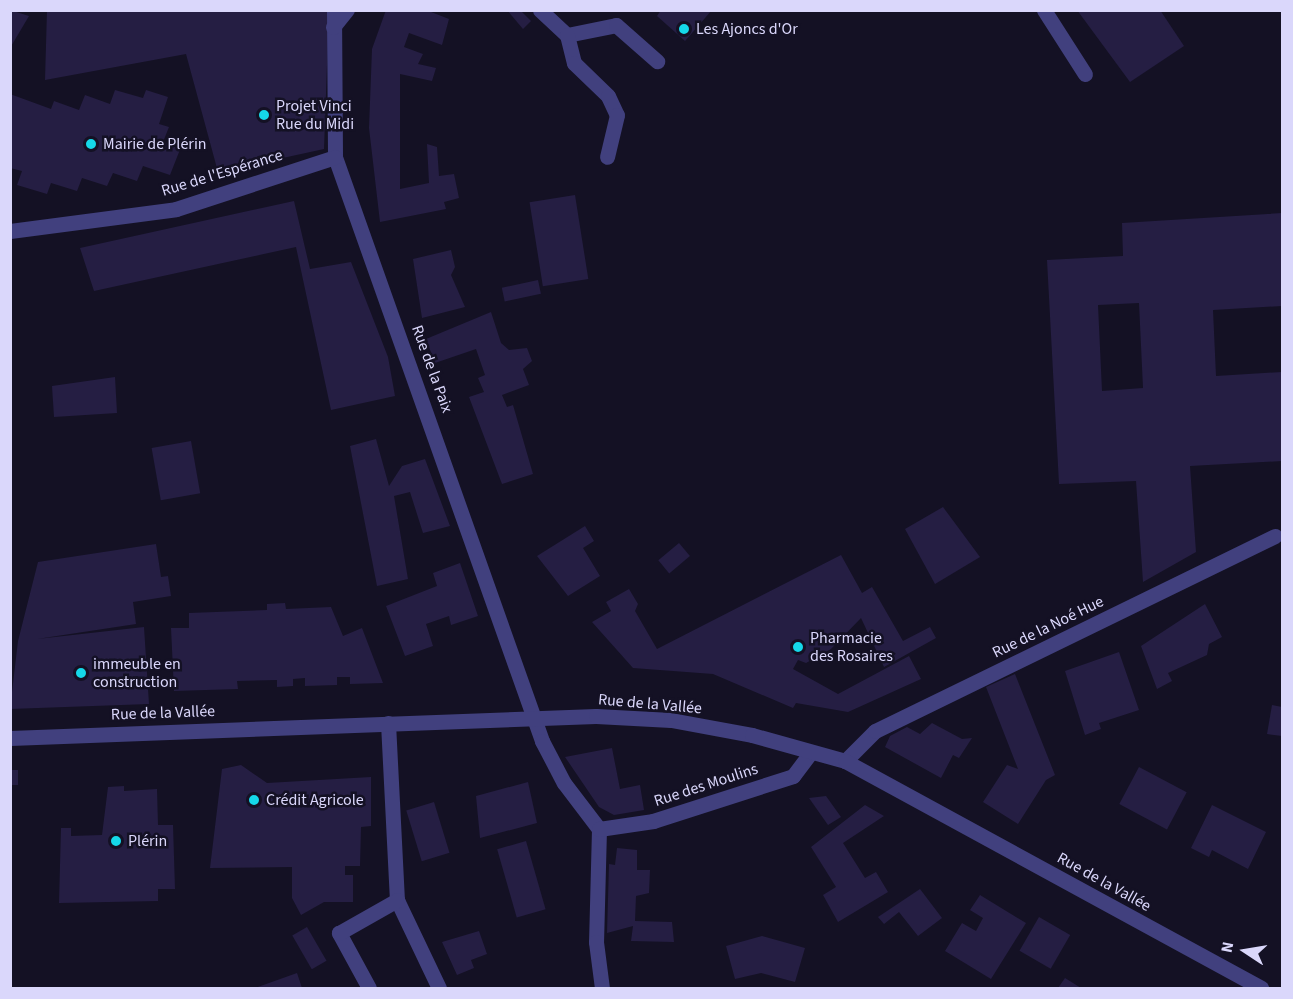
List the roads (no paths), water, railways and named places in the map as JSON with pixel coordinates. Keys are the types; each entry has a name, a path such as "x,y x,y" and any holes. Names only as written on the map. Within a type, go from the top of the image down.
{"street":[{"name":"Rue de la Paix","path":"334,10 335,157 535,717"},
{"path":"333,27 347,10"},
{"path":"540,10 567,35 574,63 608,96 617,115 607,157"},
{"path":"1044,10 1085,74"},
{"path":"567,35 616,25 657,61"},
{"name":"Rue de l'Espérance","path":"10,231 176,209 335,157"},
{"name":"Rue de la Noé Hue","path":"845,761 875,731 1275,536"},
{"path":"535,717 564,783 599,829 596,942 602,988"},
{"name":"Rue de la Vallée","path":"10,738 535,717 671,720 845,761 1261,988"},
{"path":"388,723 397,900 439,988"},
{"name":"Rue des Moulins","path":"599,829 653,821 793,776 811,752"},
{"path":"369,988 339,933 397,900"}],"place":[{"name":"Les Ajoncs d'Or","path":"684,29"},
{"name":"Projet Vinci Rue du Midi","path":"264,115"},
{"name":"Mairie de Plérin","path":"91,144"},
{"name":"Pharmacie des Rosaires","path":"798,647"},
{"name":"immeuble en construction","path":"81,673"},
{"name":"Crédit Agricole","path":"254,800"},
{"name":"Plérin","path":"116,841"}]}
